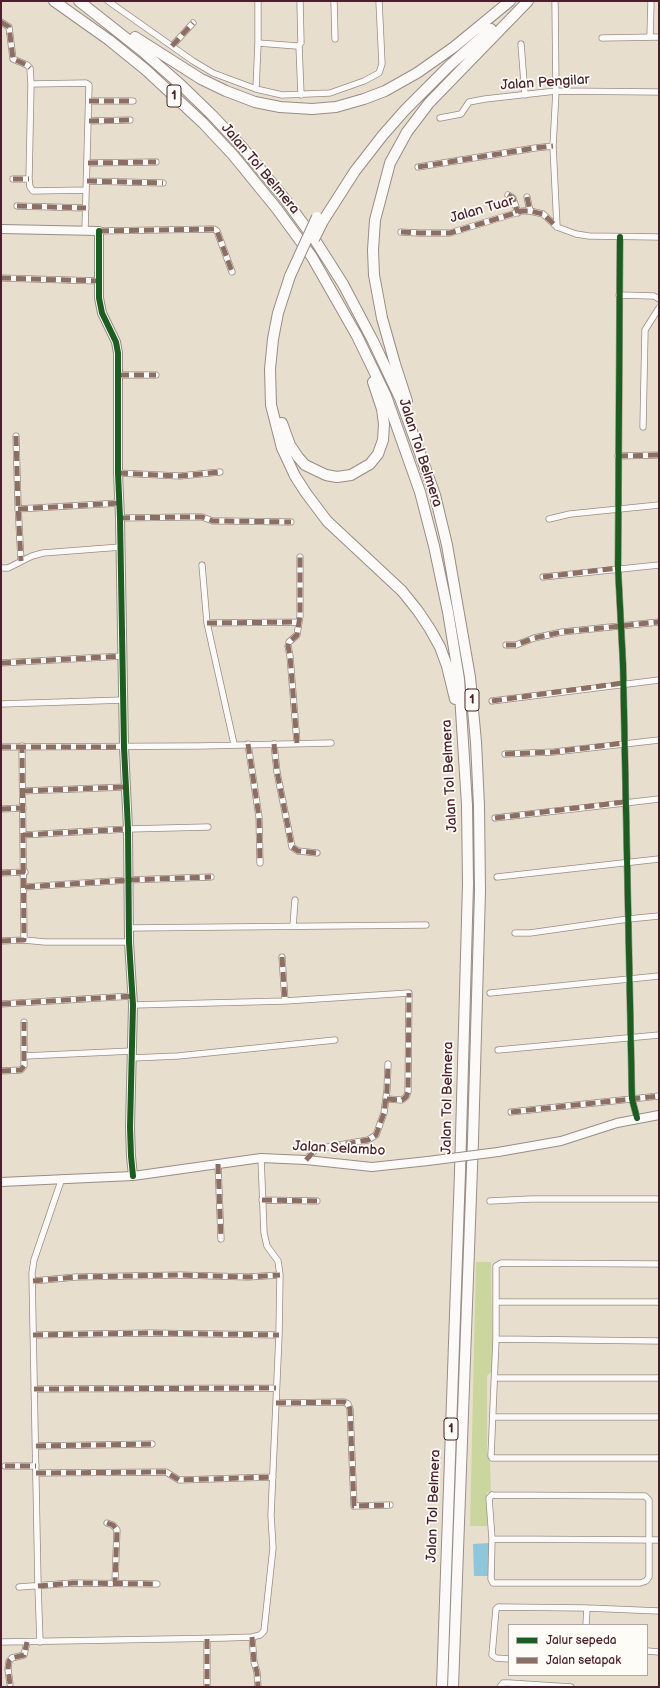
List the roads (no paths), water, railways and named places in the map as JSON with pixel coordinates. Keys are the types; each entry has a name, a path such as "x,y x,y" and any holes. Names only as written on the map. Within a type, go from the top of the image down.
{"highway":[{"name":"Jalan Tol Belmera","path":"54,1 109,40 146,70 203,123 233,155 277,209 312,257 357,336 386,396 420,492 434,546 448,612 456,664 464,742 467,805 468,884 460,1180 442,1687"},
{"name":"Jalan Tol Belmera","path":"79,1 141,50 182,85 242,147 286,199 315,240 343,284 373,341 400,398 435,495 447,545 470,677 476,742 479,806 480,891 473,1140 453,1687"},
{"path":"79,1 173,62 226,91 255,102 280,107 312,109 336,106 364,99 385,91 417,73 454,46 510,1"},
{"path":"464,742 447,666 430,629 402,591 327,521 295,476 282,448 271,405 270,369 273,339 278,313 293,277 309,248 320,219 348,171 378,132 445,65 514,1"},
{"path":"320,219 355,171 405,110 450,66 523,1"},
{"path":"427,472 420,438 395,364 377,295 373,250 375,220 390,163 407,132 429,103 448,82 528,1"},
{"path":"293,277 278,341 276,392 287,439 298,457 305,465 326,475 337,477 351,475 370,464 378,454 383,440 384,424 382,409 357,336"}],"street":[{"path":"108,1 193,61 213,73 256,89 282,95 330,93 364,81 379,73 382,64 379,1"},
{"path":"256,89 258,1"},
{"path":"300,1 300,95"},
{"path":"334,1 335,39"},
{"path":"555,1 556,91 553,146 557,226"},
{"path":"650,37 651,1"},
{"path":"1,22 9,27 12,57 16,61 27,65 30,68 30,187 33,190 86,190"},
{"path":"172,46 193,23"},
{"path":"602,38 659,37"},
{"path":"258,44 299,45"},
{"path":"521,44 525,95"},
{"path":"31,84 86,83 89,85 85,230"},
{"name":"Jalan Pengilar","path":"440,118 461,114 469,102 556,91 659,92"},
{"path":"89,101 133,101"},
{"path":"89,121 130,120"},
{"path":"418,167 553,146"},
{"path":"88,163 156,162"},
{"path":"13,179 29,179"},
{"path":"87,181 163,183"},
{"path":"508,195 513,198 518,213"},
{"path":"527,198 530,211"},
{"path":"17,206 86,208"},
{"name":"Jalan Tuar","path":"402,232 419,234 450,233 518,213 530,211 543,214 557,226 576,234 620,237 659,237"},
{"path":"1,229 99,231 214,229 217,232 232,272"},
{"path":"99,231 99,298 102,313 116,342 118,375 118,473 121,547 124,747 128,829 128,942 133,996 130,1127 133,1176"},
{"path":"620,237 618,568 623,684 632,1099 637,1118"},
{"path":"1,278 99,281"},
{"path":"619,295 654,296 659,300"},
{"path":"643,427 645,330 659,308"},
{"path":"118,375 156,375"},
{"path":"16,436 21,561"},
{"path":"618,456 659,455"},
{"path":"118,473 180,476 220,472"},
{"path":"18,509 120,503"},
{"path":"549,519 570,514 659,505"},
{"path":"120,518 188,517 226,521 291,522"},
{"path":"1,568 16,565 21,561 42,553 121,547"},
{"path":"297,743 291,663 288,646 289,642 297,635 299,622 301,607 300,557"},
{"path":"202,565 207,623 234,744"},
{"path":"543,577 618,568 659,565"},
{"path":"207,623 299,622"},
{"path":"506,645 516,645 534,638 557,633 659,622"},
{"path":"1,663 123,656"},
{"path":"492,701 659,680"},
{"path":"1,704 124,700"},
{"path":"505,754 554,752 659,740"},
{"path":"1,747 124,747 331,743"},
{"path":"248,744 259,817 260,863"},
{"path":"274,744 277,772 292,847 298,851 317,853"},
{"path":"22,746 25,887 24,940"},
{"path":"23,791 126,787"},
{"path":"495,818 659,799"},
{"path":"1,809 23,808"},
{"path":"23,835 128,829 208,827"},
{"path":"497,877 659,859"},
{"path":"1,873 24,872"},
{"path":"25,887 128,880 211,877"},
{"path":"293,926 295,900"},
{"path":"516,933 530,933 659,916"},
{"path":"128,928 426,924"},
{"path":"1,941 128,942"},
{"path":"282,957 285,1000"},
{"path":"490,994 659,976"},
{"path":"133,1005 285,1000 409,993 408,1092 406,1097 402,1100 387,1100"},
{"path":"1,1004 133,996"},
{"path":"1,1072 22,1070 24,1066 24,1022"},
{"path":"498,1050 659,1035"},
{"path":"25,1056 178,1056 335,1040"},
{"path":"306,1160 316,1149 368,1140 376,1135 381,1124 387,1100 388,1064"},
{"path":"511,1112 659,1096"},
{"name":"Jalan Selambo","path":"1,1182 62,1178 133,1176 261,1158 306,1160 372,1167 498,1152 561,1141 617,1123 659,1115"},
{"path":"1,1642 207,1639 252,1637 262,1634 264,1629 272,1548 271,1521 280,1275 278,1261 266,1243 264,1232 261,1158"},
{"path":"218,1164 220,1240"},
{"path":"40,1642 33,1281 34,1260 62,1178"},
{"path":"490,1201 531,1199 659,1199"},
{"path":"262,1200 317,1201"},
{"path":"659,1264 501,1263 496,1266 495,1378 491,1456 492,1458 659,1458"},
{"path":"33,1281 76,1277 180,1274 248,1277 280,1275"},
{"path":"496,1302 659,1302"},
{"path":"33,1336 148,1333 279,1334"},
{"path":"496,1339 659,1341"},
{"path":"495,1378 659,1378"},
{"path":"34,1389 276,1388"},
{"path":"276,1403 344,1402 348,1404 350,1409 354,1506 390,1505"},
{"path":"493,1417 659,1417"},
{"path":"36,1446 152,1444"},
{"path":"5,1466 36,1470 166,1472 179,1480 273,1477"},
{"path":"491,1495 645,1496 649,1500 649,1577 643,1582 493,1583 491,1579 492,1538 489,1498 491,1495"},
{"path":"107,1523 113,1525 116,1530 115,1582"},
{"path":"492,1538 659,1540"},
{"path":"19,1587 115,1582 157,1584"},
{"path":"508,1659 494,1658 492,1655 497,1607 587,1608 659,1611"},
{"path":"586,1624 587,1608"},
{"path":"252,1637 258,1687"},
{"path":"207,1639 207,1687"},
{"path":"10,1684 8,1669 9,1661 12,1658 24,1655 27,1642"},
{"path":"648,1651 659,1652"},
{"path":"500,1687 503,1683 509,1683 571,1687"}],"water":[{"path":"489,1543 489,1576 474,1576 473,1544"}]}
